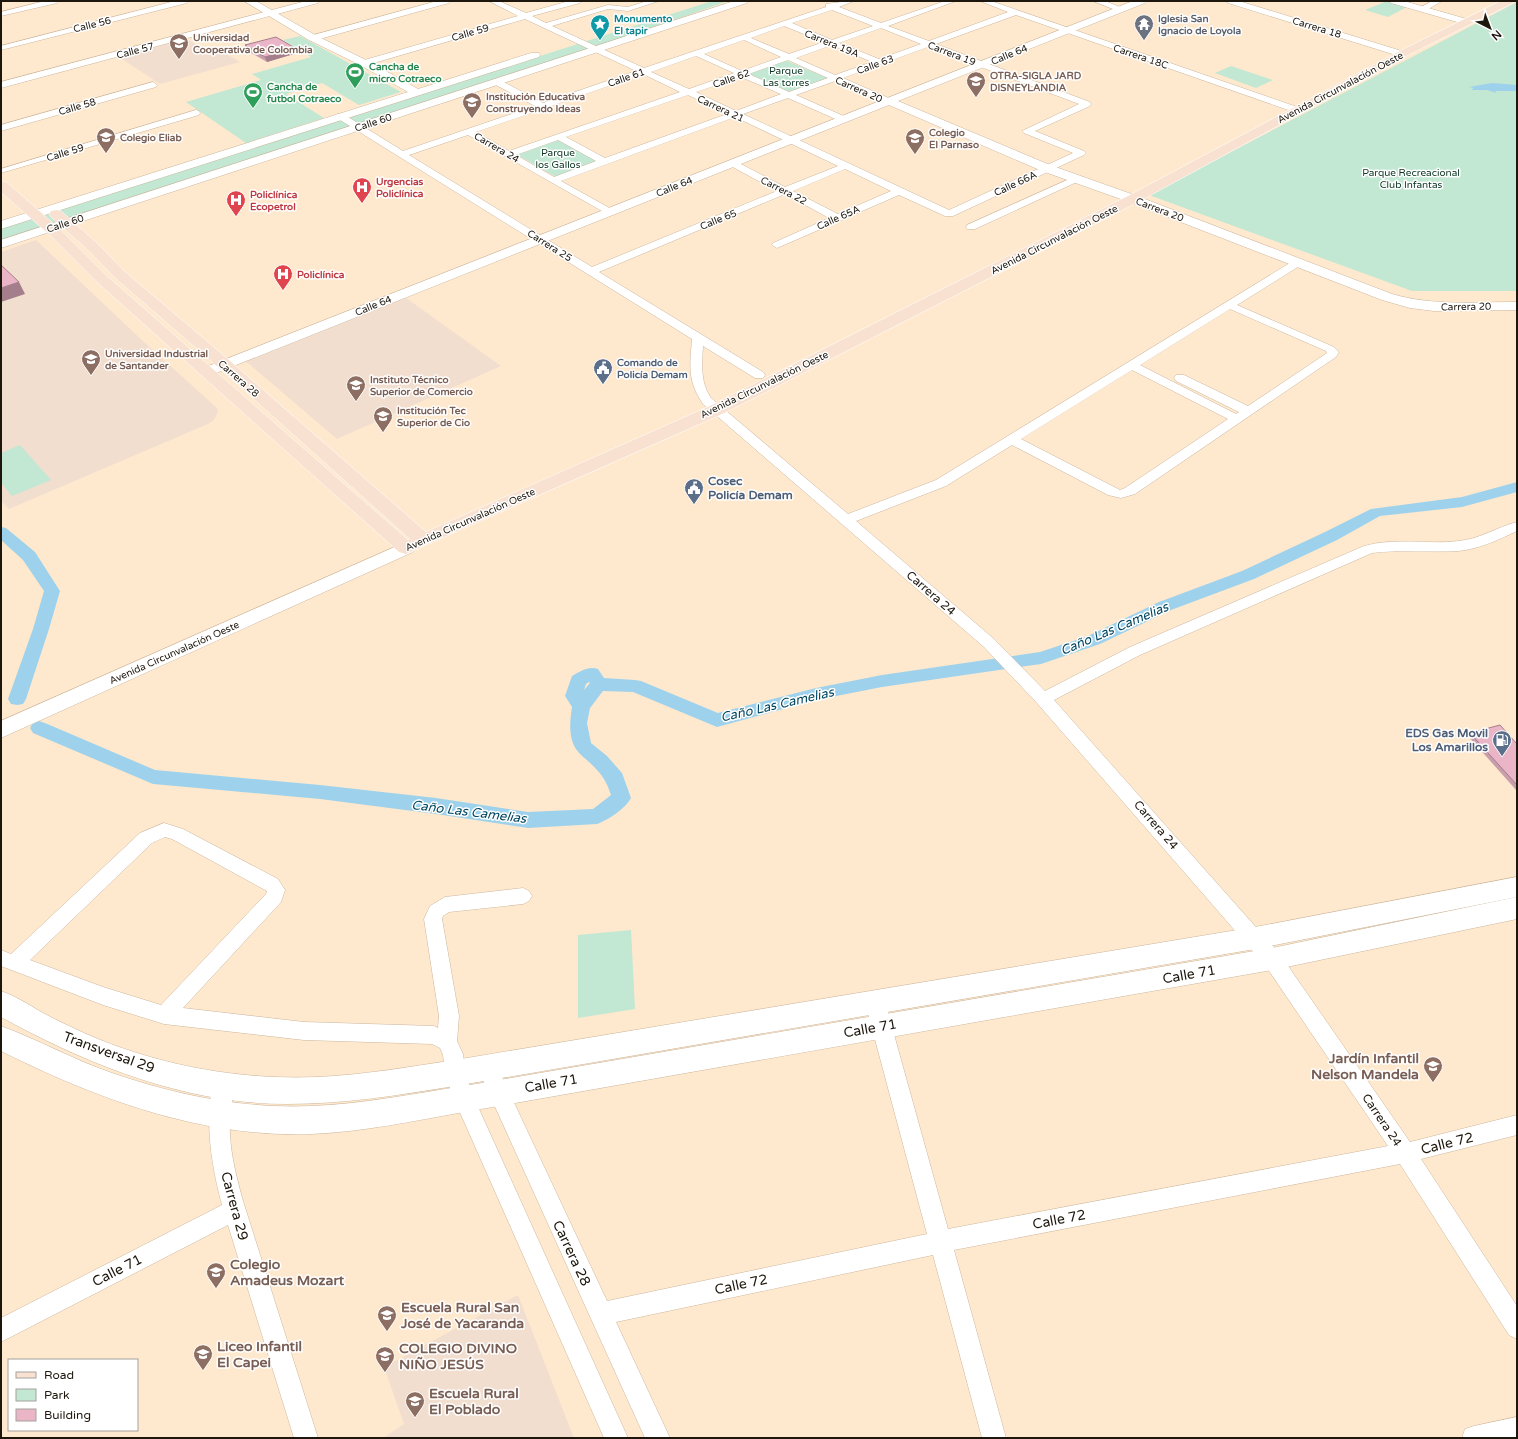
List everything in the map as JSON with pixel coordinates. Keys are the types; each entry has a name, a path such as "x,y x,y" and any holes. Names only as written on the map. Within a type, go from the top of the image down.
{"main road":[{"name":"Avenida Circunvalación Oeste","path":"1462,21 1494,1"},
{"name":"Avenida Circunvalación Oeste","path":"1,713 409,539 711,405 1126,196 1398,53 1462,21 1509,1"},
{"path":"2,170 20,184"},
{"name":"Carrera 28","path":"1,185 50,228 102,280 206,372 409,539"},
{"name":"Avenida Circunvalación Oeste","path":"711,405 759,375 1126,196"},
{"name":"Carrera 28","path":"37,198 94,248 119,274 224,364 409,539"},
{"name":"Avenida Circunvalación Oeste","path":"1,730 409,539"},
{"name":"Calle 71","path":"220,1114 265,1120 310,1120 368,1114 464,1098 1255,938 1517,887"},
{"name":"Calle 71","path":"222,1085 270,1090 316,1091 366,1086 486,1067 1272,959 1517,908"},
{"name":"Transversal 29","path":"1,1004 64,1036 120,1059 180,1077 222,1085"},
{"path":"1,1038 42,1059 102,1084 166,1103 220,1114"}],"street":[{"path":"1,14 54,1"},
{"name":"Calle 56","path":"1,48 184,1"},
{"path":"249,1 313,38 364,63 416,92"},
{"name":"Calle 57","path":"1,85 315,1"},
{"path":"313,38 446,1"},
{"name":"Carrera 21","path":"493,1 950,214"},
{"name":"Calle 59","path":"364,63 577,1"},
{"path":"546,26 608,7 628,9 654,1"},
{"name":"Calle 60","path":"1,244 744,1"},
{"name":"Calle 61","path":"402,154 850,1"},
{"name":"Calle 62","path":"509,154 952,1"},
{"name":"Carrera 18C","path":"984,1 1293,109"},
{"path":"1097,1 1121,9"},
{"name":"Calle 64","path":"206,372 1142,1"},
{"name":"Carrera 18","path":"1231,1 1398,53"},
{"path":"1394,1 1462,21"},
{"path":"1422,9 1438,1"},
{"name":"Carrera 19","path":"822,3 1087,104 1027,131 1081,153"},
{"name":"Calle 63","path":"554,180 1016,12"},
{"name":"Carrera 19A","path":"784,24 880,62"},
{"path":"565,46 595,37"},
{"name":"Carrera 20","path":"747,40 939,124 1046,168 1126,196 1387,297 1410,304 1434,307 1517,306"},
{"name":"Calle 60","path":"1,225 340,116 543,53"},
{"path":"696,54 843,119"},
{"path":"497,82 543,106"},
{"name":"Calle 58","path":"1,128 153,85"},
{"name":"Calle 59","path":"2,170 196,113"},
{"name":"Carrera 25","path":"340,116 759,375"},
{"name":"Carrera 24","path":"468,131 609,212"},
{"path":"559,137 604,162"},
{"name":"Calle 66A","path":"950,214 1081,153"},
{"name":"Carrera 22","path":"732,163 837,218"},
{"name":"Calle 65","path":"591,271 845,166"},
{"path":"971,228 1076,179"},
{"name":"Calle 65A","path":"778,244 899,190"},
{"path":"846,520 941,483 1297,263"},
{"path":"1012,440 1112,492 1121,494 1130,491 1332,355 1334,352 1229,305"},
{"name":"Carrera 24","path":"698,337 696,383 700,393 711,405 989,643 1043,699 1255,938 1272,959 1405,1153 1517,1327"},
{"path":"1142,359 1248,411"},
{"path":"1132,366 1237,419"},
{"path":"1043,699 1135,651 1369,549 1386,546 1459,546 1488,540 1517,526"},
{"path":"164,1015 275,897 276,890 272,884 177,834 164,830 146,838 7,960 103,996 164,1015 304,1031 434,1035 448,1042"},
{"path":"523,896 445,905 436,911 433,919 449,1016 448,1042 453,1054 455,1073 464,1098 616,1438"},
{"path":"878,1014 994,1438"},
{"name":"Carrera 28","path":"486,1067 658,1438"},
{"name":"Carrera 29","path":"222,1085 220,1140 225,1173 234,1210 306,1438"},
{"name":"Calle 72","path":"600,1314 940,1242 1405,1153 1517,1125"},
{"name":"Calle 71","path":"1,1330 234,1210"},
{"path":"1474,1438 1517,1429"}],"shaded area":[{"name":"Universidad Cooperativa de Colombia","path":"187,39 213,55 223,52 240,62 160,84 119,57"},
{"name":"Universidad Industrial de Santander","path":"36,240 146,344 217,408 218,412 214,420 208,424 9,509 1,501 1,252"},
{"name":"Instituto Técnico Superior de Comercio","path":"402,295 501,366 337,439 243,359"},
{"path":"518,1295 574,1438 383,1438 404,1424 384,1367"}],"green space":[{"path":"712,1 728,1 594,48 1,242 1,228"},
{"path":"1387,1 1407,7 1388,17 1365,10"},
{"name":"Parque Recreacional Club Infantas","path":"1517,2 1517,291 1412,291 1149,195"},
{"path":"300,36 401,92 359,105 322,83 286,94 324,118 246,143 186,102 261,80 252,74 311,57 283,40"},
{"name":"Parque Las torres","path":"785,60 827,78 787,93 744,75"},
{"path":"1231,66 1273,80 1256,88 1215,73"},
{"name":"Parque los Gallos","path":"560,139 600,162 556,177 516,154"},
{"path":"20,445 51,480 12,496 1,483 1,453"},
{"path":"631,930 635,1009 578,1018 578,935"}],"water":[{"path":"1492,83 1517,85 1517,91 1495,91 1497,93 1487,90 1471,90 1474,88 1469,87"}],"building":[{"path":"276,37 295,48 265,57 245,45"},
{"path":"1,265 19,282 1,288"},
{"name":"EDS Gas Movil Los Amarillos","path":"1500,725 1517,744 1517,785 1470,733"}],"waterway":[{"name":"Caño Las Camelias","path":"599,684 635,686 717,720 816,694 882,681 1041,658 1094,640 1165,606 1248,575 1331,536 1376,512 1462,502 1517,487"},
{"name":"Caño Las Camelias","path":"1,532 29,556 52,591 41,629 17,699"},
{"path":"581,706 574,696 578,680 592,673 599,684"},
{"name":"Caño Las Camelias","path":"581,706 599,684"},
{"name":"Caño Las Camelias","path":"39,728 153,777 320,792 436,806 528,820 597,816 621,798 615,778 600,761 583,746 578,723 581,706"}],"place":[{"name":"Monumento El tapir","path":"600,41"},
{"name":"Iglesia San Ignacio de Loyola","path":"1144,41"},
{"name":"Universidad Cooperativa de Colombia","path":"179,60"},
{"name":"Cancha de micro Cotraeco","path":"355,89"},
{"name":"OTRA-SIGLA JARD DISNEYLANDIA","path":"976,98"},
{"name":"Cancha de futbol Cotraeco","path":"253,109"},
{"name":"Institución Educativa Construyendo Ideas","path":"472,119"},
{"name":"Colegio Eliab","path":"106,154"},
{"name":"Colegio El Parnaso","path":"915,155"},
{"name":"Urgencias Policlínica","path":"362,204"},
{"name":"Policlínica Ecopetrol","path":"236,217"},
{"name":"Policlínica","path":"283,291"},
{"name":"Universidad Industrial de Santander","path":"91,376"},
{"name":"Comando de Policía Demam","path":"603,385"},
{"name":"Instituto Técnico Superior de Comercio","path":"356,402"},
{"name":"Institución Tec Superior de Cio","path":"383,433"},
{"name":"Cosec Policía Demam","path":"694,505"},
{"name":"EDS Gas Movil Los Amarillos","path":"1502,757"},
{"name":"Jardín Infantil Nelson Mandela","path":"1433,1083"},
{"name":"Colegio Amadeus Mozart","path":"216,1289"},
{"name":"Escuela Rural San José de Yacaranda","path":"387,1332"},
{"name":"Liceo Infantil El Capei","path":"203,1371"},
{"name":"COLEGIO DIVINO NIÑO JESÚS","path":"385,1373"},
{"name":"Escuela Rural El Poblado","path":"415,1418"}]}
